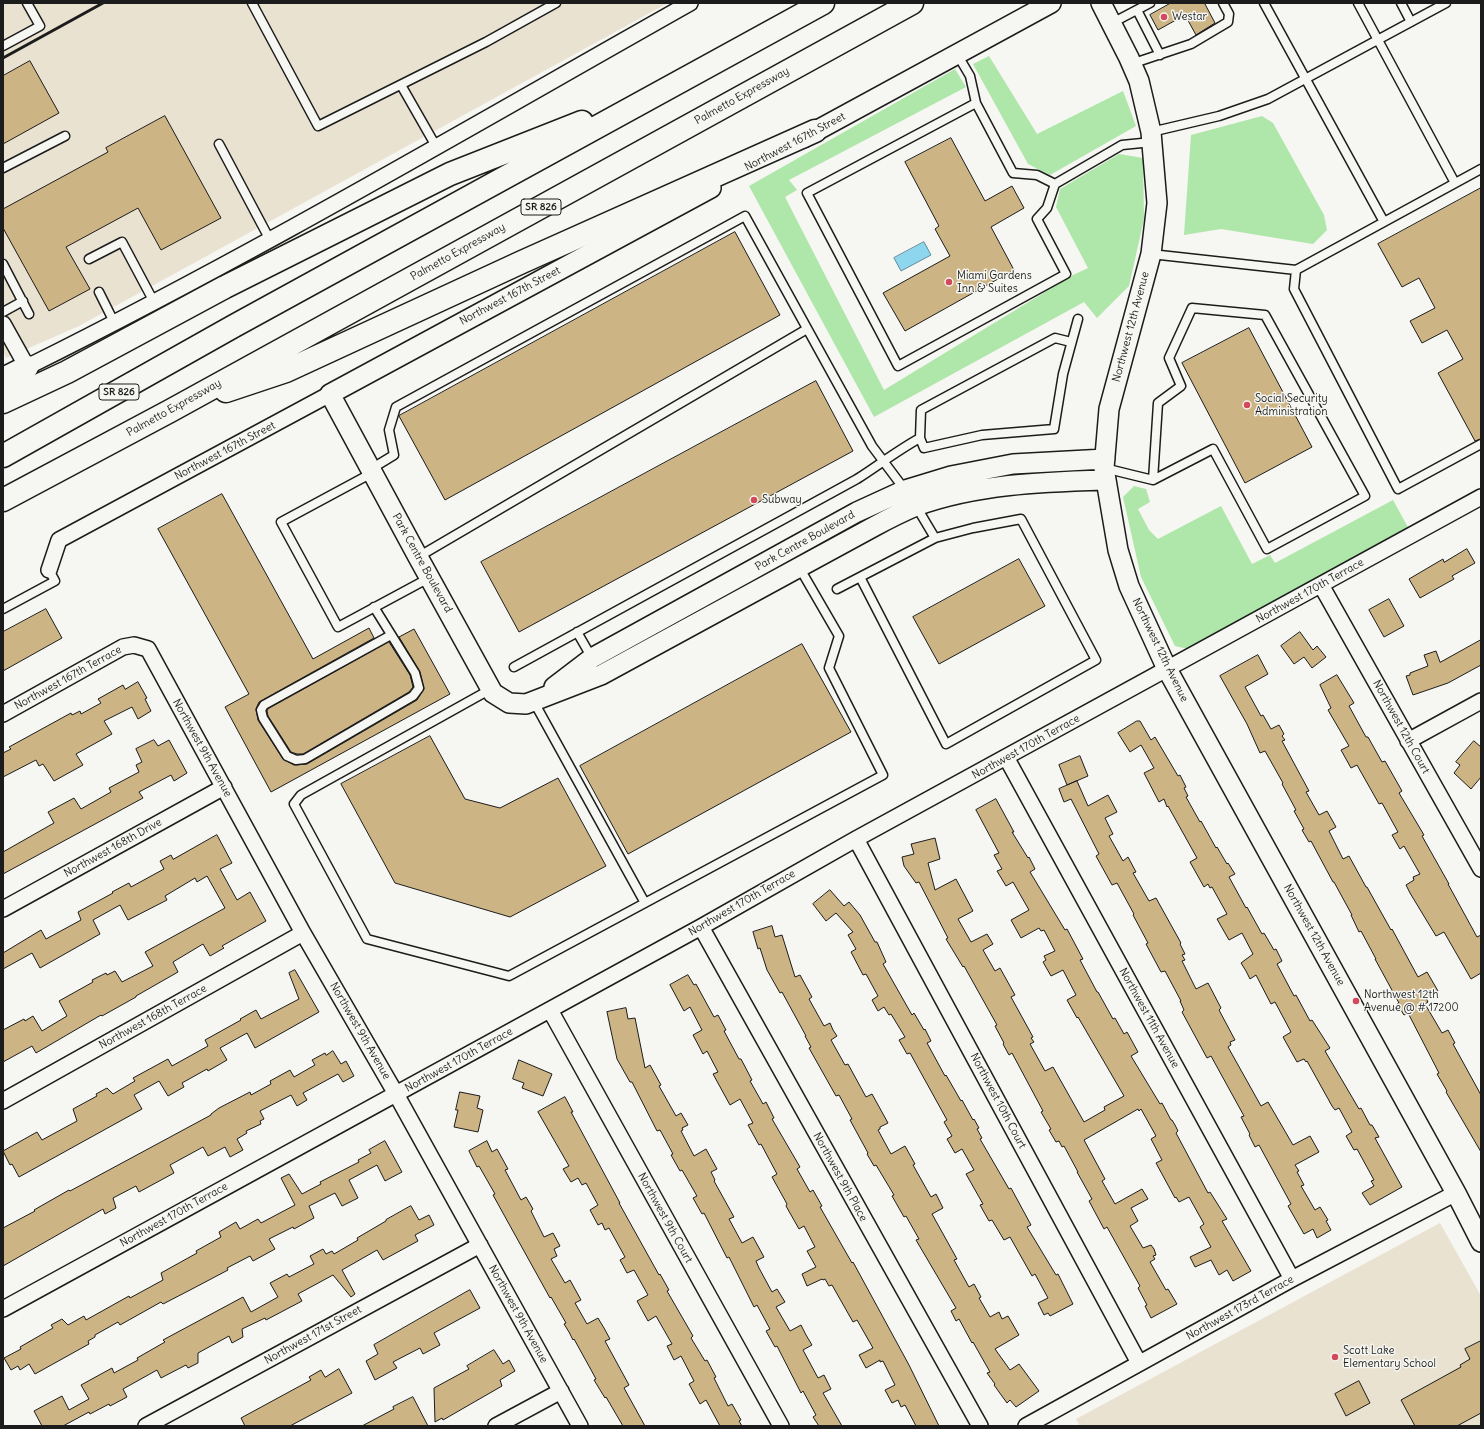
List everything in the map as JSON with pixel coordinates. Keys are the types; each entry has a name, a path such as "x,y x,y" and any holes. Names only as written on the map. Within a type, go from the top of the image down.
{"highway":[{"name":"SR 826","path":"3,456 234,326 823,3"},
{"name":"Palmetto Expressway","path":"3,500 170,411 912,3"},
{"path":"3,402 67,372 225,287 450,174 667,89"},
{"path":"170,411 286,371 515,265 815,131"},
{"path":"3,379 27,367"}],"street":[{"path":"3,324 27,367 115,324 270,240 437,148 690,3"},
{"name":"Northwest 167th Street","path":"49,570 59,540 1051,3"},
{"name":"Northwest 12th Avenue","path":"1101,3 1139,81 1152,137 1157,203 1151,254 1110,409 1104,469 1118,550 1129,586 1168,669 1456,1193 1481,1242"},
{"name":"Park Centre Boulevard","path":"330,394 493,693 509,703 526,704 534,702 601,675 875,526 916,506 944,497 992,488 1043,482 1104,469"},
{"name":"Park Centre Boulevard","path":"534,702 592,658 857,512 905,490 951,476 1013,464 1104,469"},
{"path":"905,490 916,506"},
{"name":"Northwest 170th Terrace","path":"3,1309 701,928 856,838 1481,497"},
{"path":"789,550 799,567"},
{"name":"Northwest 12th Court","path":"1321,585 1481,870"},
{"name":"Northwest 167th Terrace","path":"3,714 123,646 134,645"},
{"name":"Northwest 9th Avenue","path":"134,645 148,649 303,932 396,1094 580,1426"},
{"path":"592,658 601,675"},
{"path":"1408,741 1481,701"},
{"name":"Northwest 11th Avenue","path":"1006,757 1292,1279"},
{"name":"Northwest 168th Drive","path":"3,909 224,787"},
{"name":"Northwest 10th Court","path":"856,838 1139,1363"},
{"name":"Northwest 9th Place","path":"701,928 980,1426"},
{"name":"Northwest 168th Terrace","path":"3,1101 303,932"},
{"name":"Northwest 9th Court","path":"550,1010 781,1426"},
{"name":"Northwest 173rd Terrace","path":"1026,1426 1292,1279 1456,1193"},
{"name":"Northwest 171st Street","path":"146,1426 480,1245"},
{"path":"496,1426 561,1391"}],"lane":[{"path":"3,46 40,26 27,3"},
{"path":"252,3 318,126 486,42 556,3"},
{"path":"1112,23 1150,3"},
{"path":"1132,64 1191,44 1228,22 1229,14 1223,3"},
{"path":"1264,3 1384,222"},
{"path":"1358,3 1456,183"},
{"path":"1401,3 1411,22"},
{"path":"976,103 807,194 898,366 1066,274 1037,219 1047,208 1055,184 1122,145 1219,116 1268,99 1446,3"},
{"path":"1137,10 1160,54"},
{"path":"957,54 970,76 976,103 1013,173 1037,175 1055,184"},
{"path":"401,85 437,148"},
{"path":"3,168 65,136"},
{"path":"219,144 270,240"},
{"path":"1151,254 1296,270 1481,169"},
{"path":"429,578 338,627 281,522 372,471 394,455 389,430 396,407 745,216 872,446 905,490"},
{"path":"89,259 122,242 154,302"},
{"path":"3,264 29,314"},
{"path":"1296,270 1294,289 1398,489 1481,444"},
{"path":"99,292 115,324"},
{"path":"3,312 23,301"},
{"path":"1104,469 1154,480 1212,449 1267,549 1365,496 1264,316 1192,308 1169,358 1181,386 1158,403 1154,480"},
{"path":"1071,342 1055,338 921,410 920,438 924,448 982,435 1054,429 1063,374 1078,319"},
{"path":"418,557 807,329"},
{"path":"514,666 857,478 884,462 902,448 920,438"},
{"path":"916,506 935,538"},
{"path":"836,589 935,538 972,528 1020,519 1096,660 946,744 860,577"},
{"path":"491,689 301,796 294,804 367,939 509,976 883,774 829,668 839,636 799,567"},
{"name":"Northwest 167th Street","path":"3,609 55,581 49,570"},
{"path":"374,607 415,673 419,688 412,696 305,759 296,760 287,756 263,718 261,710 264,705 391,635"},
{"path":"578,632 592,658"},
{"path":"534,702 645,903"}],"shaded area":[{"path":"3,3 668,3 79,326 6,358 3,351"},
{"name":"Scott Lake Elementary School","path":"1440,1223 1481,1296 1481,1426 1080,1426 1076,1419"}],"green space":[{"path":"989,56 1037,134 1123,91 1136,126 1050,175 1028,164 973,64"},
{"path":"955,69 966,87 789,180 797,190 785,197 884,390 1073,275 1088,268 1056,207 1060,189 1119,154 1143,158 1144,219 1129,286 1097,318 1084,302 874,417 749,186"},
{"path":"1262,116 1273,123 1324,215 1327,230 1313,244 1221,229 1184,235 1191,135"},
{"path":"1134,486 1146,489 1150,502 1138,509 1149,530 1158,539 1221,506 1252,564 1270,555 1275,563 1393,500 1410,531 1188,649 1175,646 1141,577 1123,497"}],"water":[{"path":"924,242 931,255 901,271 894,258"}],"building":[{"path":"1171,3 1207,3 1205,4 1215,23 1196,35 1185,15 1158,30 1150,15"},
{"path":"30,61 59,113 3,144 3,76"},
{"path":"165,116 221,218 161,250 138,208 66,247 90,289 49,311 3,228 3,209 108,152 106,148"},
{"path":"951,138 985,201 1012,186 1024,208 991,227 1014,270 905,331 883,293 950,256 935,229 939,226 905,162"},
{"path":"1481,188 1481,439 1475,441 1438,373 1463,359 1447,330 1422,343 1410,321 1435,308 1419,278 1402,287 1378,244"},
{"path":"735,232 780,315 445,500 399,416"},
{"name":"Social Security Administration","path":"1249,328 1312,447 1245,483 1182,363"},
{"path":"816,381 853,451 519,632 481,562"},
{"path":"222,494 313,659 369,628 374,638 259,702 256,709 258,720 283,759 294,765 307,764 417,700 424,689 420,672 399,637 414,629 450,694 271,792 225,707 249,694 158,529"},
{"path":"1467,549 1475,563 1452,576 1454,579 1420,598 1409,579 1443,559 1444,562"},
{"path":"1019,559 1045,606 939,664 913,617"},
{"path":"1389,599 1404,626 1384,637 1369,610"},
{"path":"46,609 62,638 3,671 3,632"},
{"path":"1300,632 1313,650 1317,646 1326,657 1312,668 1304,657 1294,664 1281,646"},
{"path":"1481,640 1481,665 1448,683 1413,695 1406,676 1428,666 1424,655 1436,651 1440,662"},
{"path":"389,642 410,675 413,687 409,692 303,754 291,752 268,716 268,709"},
{"path":"802,644 851,732 628,854 580,766"},
{"path":"1258,655 1268,674 1245,687 1261,716 1263,715 1271,729 1279,725 1284,734 1282,736 1285,740 1282,741 1309,791 1306,792 1319,815 1327,811 1336,827 1329,831 1343,859 1349,856 1418,977 1427,972 1438,991 1426,998 1428,1002 1425,1004 1442,1033 1448,1030 1455,1043 1453,1044 1481,1095 1481,1152 1446,1092 1447,1091 1437,1074 1439,1073 1408,1013 1404,1015 1397,1004 1399,1003 1361,931 1359,932 1352,915 1334,882 1311,841 1309,842 1302,830 1304,829 1294,811 1296,810 1282,784 1283,783 1265,751 1260,753 1247,724 1220,676"},
{"path":"1337,675 1354,703 1349,706 1366,737 1368,737 1382,762 1385,761 1402,791 1399,793 1424,835 1422,836 1477,937 1481,935 1481,973 1471,979 1444,932 1436,936 1410,893 1406,885 1414,880 1413,877 1420,874 1404,846 1400,849 1392,835 1398,832 1382,803 1379,804 1357,765 1351,768 1341,750 1349,746 1328,710 1331,708 1320,685"},
{"path":"138,682 147,698 145,699 151,711 138,719 132,707 104,721 112,734 76,754 83,765 54,781 43,764 39,766 36,760 3,777 3,753 11,749 9,747 71,713 72,715 80,711 81,714 101,703 98,699 123,685 125,689"},
{"path":"1137,721 1140,721 1151,740 1155,737 1178,776 1180,775 1186,787 1184,788 1188,796 1186,797 1216,848 1217,847 1235,874 1229,877 1246,908 1247,907 1262,934 1264,933 1274,950 1276,949 1282,961 1277,964 1294,996 1296,995 1310,1021 1312,1020 1330,1048 1325,1051 1359,1109 1361,1108 1370,1125 1372,1125 1379,1137 1375,1138 1402,1187 1370,1205 1362,1193 1374,1186 1371,1181 1374,1180 1357,1149 1354,1150 1346,1136 1352,1132 1339,1108 1335,1110 1332,1106 1307,1061 1306,1062 1304,1059 1297,1062 1283,1037 1291,1032 1275,1002 1271,1004 1256,975 1250,979 1241,963 1253,954 1242,933 1229,940 1217,919 1227,914 1212,887 1210,888 1208,884 1204,887 1190,862 1197,858 1168,806 1167,807 1164,799 1159,802 1144,773 1154,768 1141,745 1130,752 1118,733"},
{"path":"430,736 465,799 500,808 558,778 606,866 510,917 395,883 341,784"},
{"path":"154,740 158,746 169,740 187,773 174,781 171,775 139,792 143,798 3,874 3,852 54,823 48,812 74,798 81,809 111,792 109,788 139,772 136,765 142,762 136,749"},
{"path":"1474,741 1481,747 1481,777 1471,789 1454,773 1460,765 1456,762"},
{"path":"1080,756 1088,776 1067,785 1059,765"},
{"path":"1077,781 1088,806 1108,795 1117,812 1105,818 1113,834 1109,836 1123,861 1128,857 1136,872 1133,873 1149,901 1156,898 1181,943 1180,944 1185,954 1182,955 1185,960 1182,961 1196,989 1208,983 1221,1008 1219,1010 1235,1040 1230,1042 1231,1045 1228,1047 1261,1106 1268,1102 1293,1145 1310,1136 1319,1152 1295,1165 1304,1185 1301,1186 1315,1210 1320,1207 1328,1220 1326,1221 1331,1230 1317,1238 1313,1229 1304,1234 1288,1206 1291,1204 1259,1145 1255,1147 1241,1117 1244,1116 1211,1056 1207,1058 1182,1012 1184,1010 1181,1001 1165,971 1161,972 1146,944 1148,943 1133,915 1134,914 1117,883 1112,885 1096,856 1099,854 1071,799 1064,802 1059,789"},
{"path":"996,799 1014,832 1012,832 1028,858 1029,857 1035,869 1030,872 1065,930 1067,929 1083,959 1080,960 1113,1019 1115,1018 1124,1034 1127,1032 1138,1052 1131,1056 1160,1104 1162,1103 1175,1125 1178,1131 1176,1133 1208,1193 1210,1192 1227,1219 1222,1221 1251,1271 1233,1281 1227,1270 1219,1275 1211,1260 1195,1267 1190,1257 1211,1247 1200,1227 1204,1224 1189,1197 1179,1202 1176,1197 1175,1198 1156,1163 1162,1160 1151,1139 1156,1136 1141,1109 1139,1111 1138,1109 1084,1140 1105,1179 1102,1181 1115,1204 1142,1189 1148,1199 1131,1208 1138,1221 1130,1226 1143,1248 1151,1245 1154,1249 1156,1255 1153,1256 1155,1259 1150,1262 1166,1290 1168,1289 1177,1304 1151,1318 1145,1306 1147,1305 1138,1288 1140,1286 1107,1227 1104,1229 1089,1201 1092,1199 1064,1146 1062,1147 1059,1141 1056,1142 1049,1130 1051,1129 1041,1112 1043,1111 1012,1053 1009,1055 1003,1044 1004,1043 995,1026 997,1025 964,966 963,967 946,939 948,938 919,882 916,883 904,866 902,857 914,854 911,844 935,838 940,859 928,863 935,890 956,879 973,911 958,919 971,942 987,934 993,944 983,950 995,971 1000,968 1015,995 1011,997 1033,1037 1031,1038 1034,1042 1030,1044 1045,1071 1053,1067 1084,1122 1105,1110 1104,1107 1124,1096 1067,1000 1076,995 1063,970 1051,976 1043,962 1046,960 1044,956 1055,951 1044,930 1041,931 1039,928 1021,938 1011,920 1029,910 1013,882 1006,886 997,871 1002,869 994,855 999,853 976,810"},
{"path":"217,835 232,863 220,869 237,900 250,892 266,921 222,946 224,948 210,956 203,944 173,962 178,972 136,997 102,1016 101,1015 36,1053 32,1046 3,1062 3,1030 33,1016 42,1031 67,1016 59,1001 106,973 107,975 115,971 122,982 153,966 145,952 225,908 207,876 197,882 195,878 165,896 167,900 128,920 120,905 93,920 100,934 40,968 32,953 3,969 3,953 41,930 46,939 81,920 78,912 129,883 131,887 164,869 160,861 171,855 173,859"},
{"path":"830,890 844,906 849,902 860,915 875,942 877,942 886,962 883,964 912,1015 914,1013 924,1030 925,1029 931,1041 927,1043 945,1076 946,1075 961,1101 962,1100 973,1120 974,1119 982,1138 980,1139 1009,1189 1011,1188 1031,1225 1027,1227 1056,1275 1058,1274 1073,1304 1050,1316 1048,1313 1044,1315 1038,1303 1048,1298 1035,1274 1032,1276 1010,1237 1004,1240 992,1220 989,1221 980,1205 983,1204 966,1174 974,1170 962,1149 955,1153 947,1139 952,1136 944,1122 947,1120 910,1053 907,1054 899,1040 905,1037 891,1014 889,1015 884,1007 878,1011 872,1000 878,996 866,974 863,975 851,952 856,949 848,935 853,932 836,913 826,921 813,904"},
{"path":"772,926 775,937 782,935 795,977 800,975 812,997 809,999 824,1026 830,1023 837,1036 831,1040 845,1065 848,1064 866,1097 872,1094 888,1123 880,1127 878,1130 891,1154 905,1146 915,1164 913,1165 931,1197 936,1194 943,1208 932,1214 957,1259 954,1260 969,1287 974,1284 981,1297 979,1298 990,1317 999,1312 1002,1319 1008,1316 1019,1335 995,1349 1010,1370 1019,1364 1039,1391 1016,1407 1010,1400 1007,1403 994,1385 995,1384 987,1373 990,1372 973,1342 972,1343 959,1319 956,1321 951,1311 956,1308 916,1240 919,1239 906,1216 904,1217 892,1196 894,1195 876,1165 874,1166 867,1154 868,1153 850,1120 852,1119 839,1095 836,1096 809,1048 811,1047 806,1036 782,992 780,993 767,970 753,932"},
{"path":"295,970 319,1012 255,1048 247,1033 220,1048 227,1060 182,1083 184,1087 168,1096 159,1081 134,1095 142,1109 19,1177 12,1164 10,1165 3,1151 37,1132 42,1140 77,1121 73,1109 97,1096 96,1094 107,1088 113,1094 135,1081 133,1078 168,1059 172,1066 208,1046 205,1040 256,1010 261,1019 299,999 289,973"},
{"path":"688,975 694,985 696,984 714,1017 718,1015 726,1030 724,1031 752,1080 750,1081 763,1104 766,1102 774,1118 772,1119 800,1167 797,1169 810,1192 813,1190 822,1206 820,1207 852,1263 853,1262 909,1365 939,1426 916,1426 905,1405 901,1407 898,1400 892,1403 885,1390 895,1385 883,1361 880,1362 880,1360 866,1368 859,1355 873,1348 857,1320 853,1322 832,1285 829,1286 825,1279 822,1279 807,1286 802,1274 816,1267 807,1251 815,1247 804,1226 799,1229 786,1206 787,1204 772,1177 777,1174 761,1144 759,1145 748,1125 753,1123 740,1099 730,1105 713,1074 718,1072 707,1051 703,1054 693,1035 702,1030 690,1007 684,1011 670,985"},
{"path":"626,1008 628,1019 635,1018 645,1068 650,1065 661,1085 659,1086 676,1116 681,1113 688,1125 682,1128 683,1130 681,1131 694,1156 706,1149 717,1169 711,1172 715,1180 714,1181 734,1217 729,1219 742,1243 753,1237 764,1257 756,1261 759,1268 772,1292 777,1289 785,1302 776,1307 790,1331 801,1325 812,1345 803,1350 818,1378 824,1375 831,1389 823,1393 842,1426 819,1426 813,1417 816,1415 803,1391 801,1393 777,1346 775,1347 766,1331 770,1329 757,1305 754,1307 729,1257 727,1258 704,1213 702,1214 693,1198 697,1196 682,1170 680,1171 660,1130 657,1131 632,1082 630,1082 617,1059 607,1012"},
{"path":"333,1051 341,1064 346,1061 354,1076 343,1082 338,1074 303,1093 307,1100 297,1106 291,1095 260,1111 264,1119 260,1121 261,1124 246,1131 247,1133 237,1139 243,1150 230,1157 225,1147 208,1156 203,1147 170,1165 174,1173 139,1192 136,1186 113,1198 116,1208 105,1214 103,1209 3,1266 3,1228 35,1211 34,1210 69,1190 70,1191 211,1115 219,1108 250,1092 251,1095 271,1084 270,1081 290,1070 294,1077 315,1065 312,1060 325,1053 326,1055"},
{"path":"519,1060 552,1074 543,1096 522,1088 524,1083 513,1079"},
{"path":"460,1092 480,1096 477,1108 483,1110 478,1132 454,1127"},
{"path":"565,1097 573,1112 571,1112 619,1203 669,1290 667,1291 693,1336 691,1338 705,1361 707,1360 728,1406 732,1404 741,1420 739,1421 742,1426 720,1426 706,1400 700,1404 689,1384 694,1381 681,1356 674,1360 667,1346 672,1344 656,1316 648,1321 637,1301 648,1295 634,1270 627,1273 620,1260 625,1257 609,1228 605,1230 602,1223 598,1225 590,1210 598,1205 586,1183 582,1185 578,1178 571,1182 563,1169 569,1166 538,1112"},
{"path":"385,1141 402,1172 385,1181 377,1165 349,1180 358,1198 342,1206 335,1193 309,1206 314,1218 294,1229 293,1227 269,1239 275,1249 253,1261 250,1256 227,1268 228,1270 163,1304 161,1302 120,1325 118,1322 95,1335 95,1337 88,1341 89,1344 35,1374 29,1364 20,1370 18,1366 11,1370 4,1358 21,1349 20,1347 53,1328 51,1325 62,1319 68,1325 84,1316 86,1320 129,1296 130,1298 163,1280 161,1273 197,1253 196,1251 221,1237 219,1232 236,1222 240,1229 258,1219 261,1223 295,1205 281,1178 289,1174 302,1194 321,1184 320,1182 359,1162 358,1160 371,1153 369,1150"},
{"path":"487,1141 492,1152 497,1149 508,1169 505,1170 521,1200 526,1197 533,1209 531,1211 544,1237 553,1233 560,1246 554,1249 557,1256 551,1259 565,1283 570,1280 581,1300 575,1303 587,1324 598,1318 604,1328 610,1339 605,1341 629,1385 624,1388 645,1426 623,1426 594,1380 596,1379 564,1324 566,1323 551,1297 550,1298 493,1195 495,1194 479,1166 477,1167 469,1151"},
{"path":"411,1206 419,1220 429,1215 434,1225 415,1235 418,1241 383,1260 377,1250 342,1270 355,1294 351,1297 333,1275 298,1294 302,1301 266,1320 265,1318 242,1329 243,1337 232,1343 229,1336 198,1353 198,1363 188,1368 186,1365 161,1378 157,1370 123,1389 127,1397 110,1406 109,1404 90,1414 89,1412 63,1426 42,1426 34,1411 62,1396 69,1410 89,1399 81,1385 112,1368 114,1373 138,1360 137,1358 165,1342 163,1340 243,1297 251,1312 278,1297 270,1283 287,1274 289,1277 314,1264 310,1256 323,1249 326,1254 332,1251 334,1254 358,1240 357,1238"},
{"path":"470,1290 480,1308 434,1333 440,1345 423,1354 420,1348 393,1362 397,1368 375,1380 366,1361 378,1354 374,1345"},
{"path":"1481,1341 1481,1413 1457,1426 1415,1426 1401,1400 1461,1367 1460,1365 1470,1359 1465,1349"},
{"path":"494,1350 503,1364 509,1360 515,1371 500,1380 502,1386 443,1420 442,1418 435,1422 434,1388 469,1369 467,1366"},
{"path":"339,1369 352,1393 290,1426 245,1426 241,1418 311,1380 309,1377 321,1370 325,1377"},
{"path":"1359,1381 1370,1403 1346,1416 1335,1394"},
{"path":"413,1397 428,1426 362,1426 394,1409 393,1407"}],"railway":[{"path":"3,58 103,3"}],"place":[{"name":"Westar","path":"1164,17"},
{"name":"Miami Gardens Inn & Suites","path":"949,282"},
{"name":"Social Security Administration","path":"1247,405"},
{"name":"Subway","path":"754,500"},
{"name":"Northwest 12th Avenue @ # 17200","path":"1356,1001"},
{"name":"Scott Lake Elementary School","path":"1335,1357"}]}
